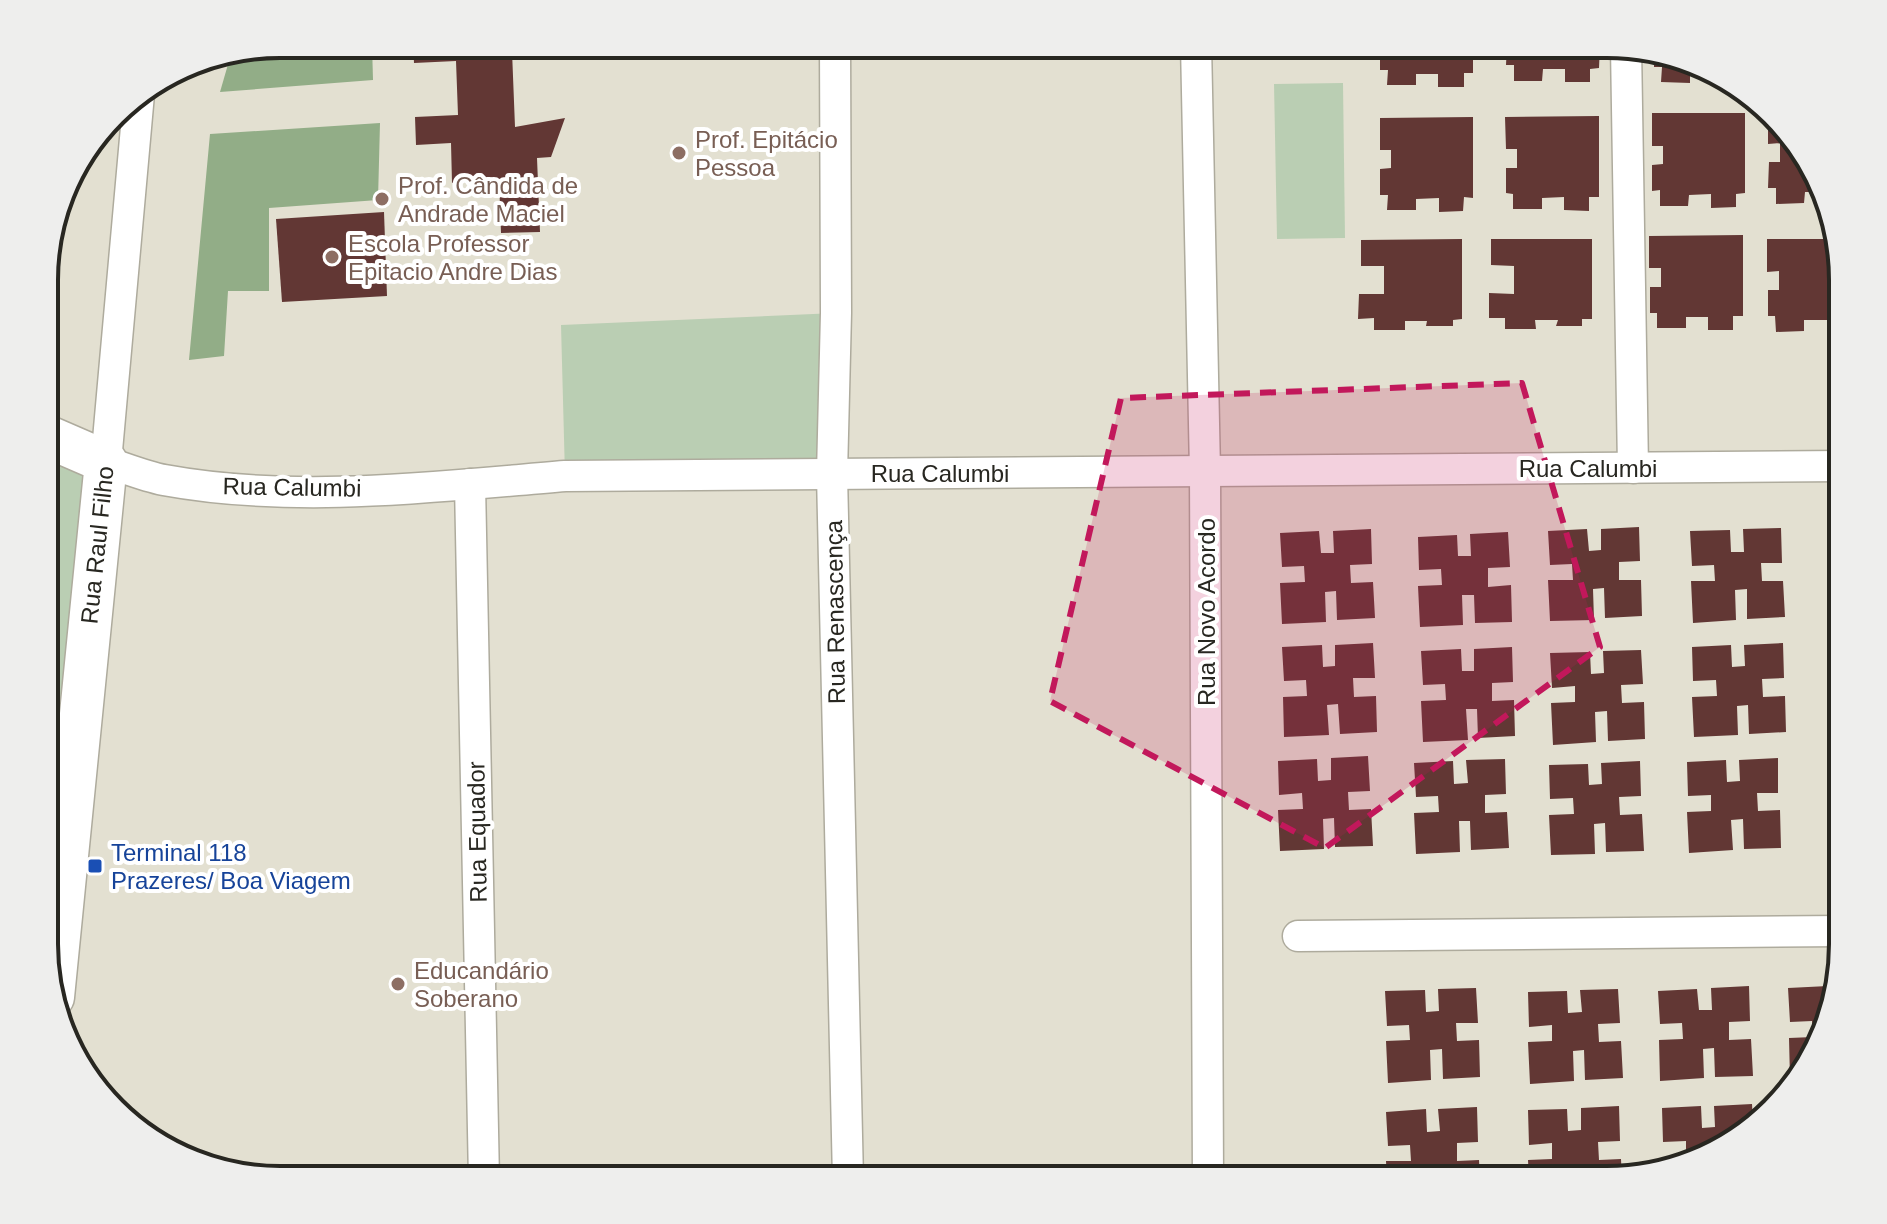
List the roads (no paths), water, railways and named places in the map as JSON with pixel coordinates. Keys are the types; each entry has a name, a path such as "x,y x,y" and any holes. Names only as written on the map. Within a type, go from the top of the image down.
{"main road":[{"name":"Rua Calumbi","path":"58,441 106,462"},
{"name":"Rua Raul Filho","path":"58,945 106,462"}],"street":[{"name":"Rua Renascença","path":"835,58 836,313 832,474 848,1166"},
{"name":"Rua Novo Acordo","path":"1196,58 1205,471 1208,1166"},
{"path":"1626,59 1633,468"},
{"name":"Rua Raul Filho","path":"106,462 138,109"},
{"name":"Rua Calumbi","path":"106,462 162,479 249,490 307,492 565,476 1829,466"},
{"name":"Rua Equador","path":"470,484 484,1166"},
{"path":"1298,936 1829,931"}],"place":[{"name":"Prof. Epitácio Pessoa","path":"679,153"},
{"name":"Prof. Cândida de Andrade Maciel","path":"382,199"},
{"name":"Escola Professor Epitacio Andre Dias","path":"332,257"},
{"name":"Terminal 118 Prazeres/ Boa Viagem","path":"95,866"},
{"name":"Educandário Soberano","path":"398,984"}]}
